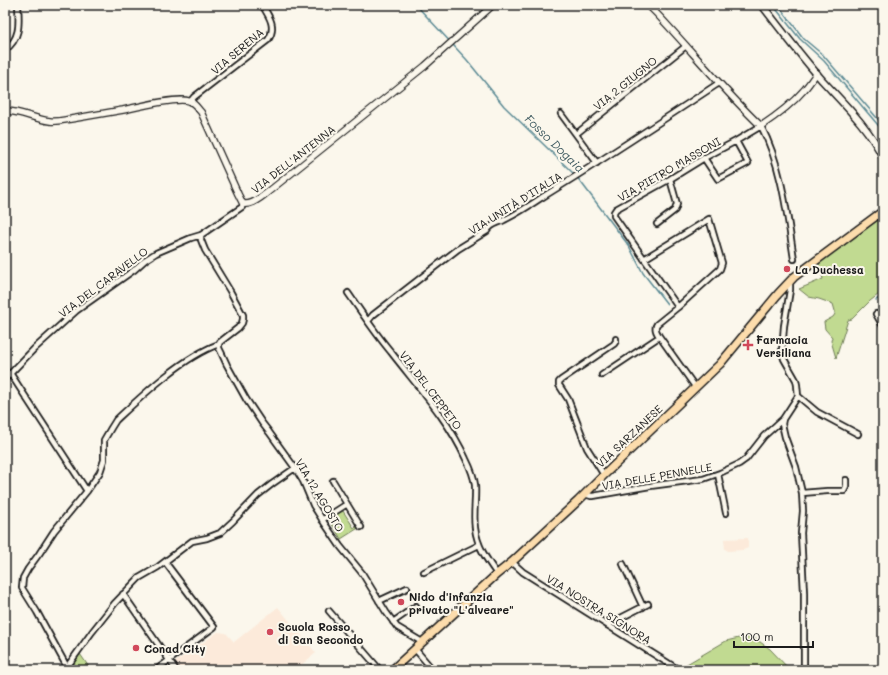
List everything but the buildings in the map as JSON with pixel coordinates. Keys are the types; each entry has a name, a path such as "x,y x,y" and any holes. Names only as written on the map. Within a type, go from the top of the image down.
{"main road":[{"path":"762,5 794,47 863,126 878,146 883,157"},
{"path":"876,216 883,208"},
{"path":"876,216 883,211"},
{"name":"VIA SARZANESE","path":"392,670 512,562 696,388 720,364 778,294 790,282 876,216"}],"street":[{"path":"5,50 13,43 18,33 18,5"},
{"name":"VIA SERENA","path":"190,102 194,97 268,40 272,34 272,23 262,5"},
{"name":"VIA DELL'ANTENNA","path":"190,102 201,112 238,194 244,204 256,201 425,66 494,5"},
{"path":"648,5 747,113 761,126 768,139 784,196 794,259"},
{"name":"VIA 2 GIUGNO","path":"576,134 686,46"},
{"path":"761,126 778,115 792,103 803,92 817,73"},
{"name":"VIA UNITÀ D'ITALIA","path":"368,321 372,315 458,249 487,231 490,226 503,221 574,178 719,82"},
{"path":"5,111 27,114 34,118 54,122 166,102 183,100 190,102"},
{"path":"561,114 597,163"},
{"name":"VIA PIETRO MASSONI","path":"678,307 614,216 614,212 616,209 761,126"},
{"path":"704,158 718,179 748,163 736,141"},
{"path":"657,224 675,210 677,204 670,179"},
{"name":"VIA DEL CARAVELLO","path":"5,379 34,349 76,311 134,270 145,260 156,253 201,235 242,207 244,204"},
{"path":"644,258 709,219 722,263 720,269 655,326 659,337 696,388"},
{"path":"201,235 201,240 205,250 243,315 242,323 219,344 204,350 163,379 116,420 104,440 104,460 102,468 87,491 54,531 23,578 22,588 37,612 66,669 92,632 123,594 139,578 158,567 192,541 207,538 223,530 258,495 295,468"},
{"path":"790,282 782,351 784,359 796,380 798,396 817,412 858,434"},
{"name":"VIA DEL CEPPETO","path":"348,293 376,333 436,408 457,441 467,461 475,485 474,519 479,545 483,554 497,574"},
{"path":"876,314 883,326"},
{"path":"602,375 659,337"},
{"path":"604,475 587,448 568,399 559,386 559,382 614,344 616,339"},
{"name":"VIA 12 AGOSTO","path":"219,344 220,352 238,387 295,468 322,520 340,546 362,573 397,627 422,642"},
{"path":"10,374 87,491"},
{"name":"VIA DELLE PENNELLE","path":"585,494 591,496 600,495 702,479 718,474 746,459 764,436 783,419 798,396"},
{"path":"783,419 782,424 785,438 796,466 802,493 803,511 801,533 804,593 804,670"},
{"path":"718,474 726,513"},
{"path":"802,493 844,491 846,487 846,480"},
{"path":"333,481 361,526"},
{"path":"322,520 347,504"},
{"path":"424,572 479,545"},
{"path":"156,670 214,627 165,562"},
{"name":"VIA NOSTRA SIGNORA","path":"512,562 523,572 678,670"},
{"path":"623,564 644,607"},
{"path":"379,601 407,588"},
{"path":"123,594 176,670"},
{"path":"607,625 648,604"},
{"path":"393,622 414,606"},
{"path":"329,611 380,670"},
{"path":"415,649 432,670"}],"shaded area":[{"path":"748,538 748,548 743,550 728,551 725,549 724,539"},
{"path":"278,607 316,653 295,670 179,670 174,663 218,632 226,633 234,642"}],"green space":[{"path":"883,216 883,291 870,301 852,319 848,320 836,358 831,341 832,337 825,329 824,322 833,317 835,314 833,304 809,297 799,289 823,279 818,262 873,220"},
{"path":"343,511 354,528 360,527 341,539 329,519"},
{"path":"753,637 770,649 790,670 682,670 680,668 726,641"},
{"path":"80,654 91,670 70,670"}],"waterway":[{"name":"Fosso Dogaia","path":"416,5 467,60 504,106 575,175"},
{"path":"773,5 800,39 824,61 883,131"},
{"path":"778,5 804,39 823,55 883,125"},
{"name":"Fosso Dogaia","path":"577,177 629,246 643,273 667,304"},
{"path":"876,300 883,296"}],"place":[{"name":"La Duchessa","path":"787,269"},
{"name":"Farmacia Versiliana","path":"748,345"},
{"name":"Nido d'infanzia privato \"L'alveare\"","path":"401,602"},
{"name":"Scuola Rosso di San Secondo","path":"270,632"},
{"name":"Conad City","path":"136,648"}]}
